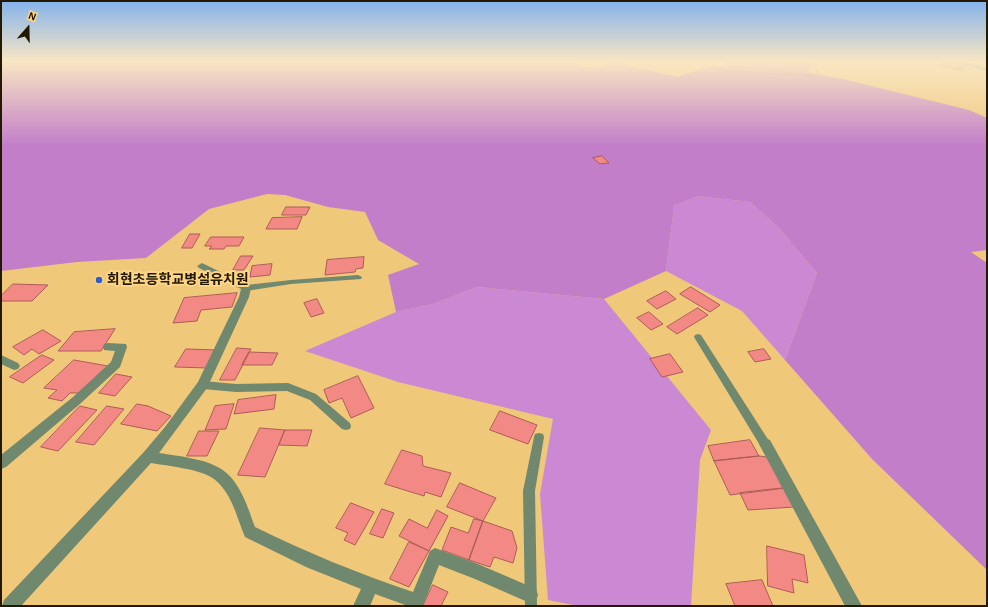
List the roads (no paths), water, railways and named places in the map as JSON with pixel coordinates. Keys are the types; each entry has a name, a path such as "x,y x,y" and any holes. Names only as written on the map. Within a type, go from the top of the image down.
{"street":[{"path":"10,606 148,457 203,385 244,296 246,288 202,266"},
{"path":"1,463 116,364 122,347 108,347"},
{"path":"1,359 14,366"},
{"path":"765,444 854,606"},
{"path":"148,457 195,466 219,475 238,499 250,532 285,550 371,586 417,601 435,556 478,572 530,601"},
{"path":"361,606 371,586"}],"lane":[{"path":"246,288 291,282 358,277"},
{"path":"698,337 765,444"},
{"path":"203,385 236,388 288,386 313,397 346,426"},
{"path":"530,601 529,491 539,436"}],"place":[{"name":"회현초등학교병설유치원","path":"99,280"}]}
